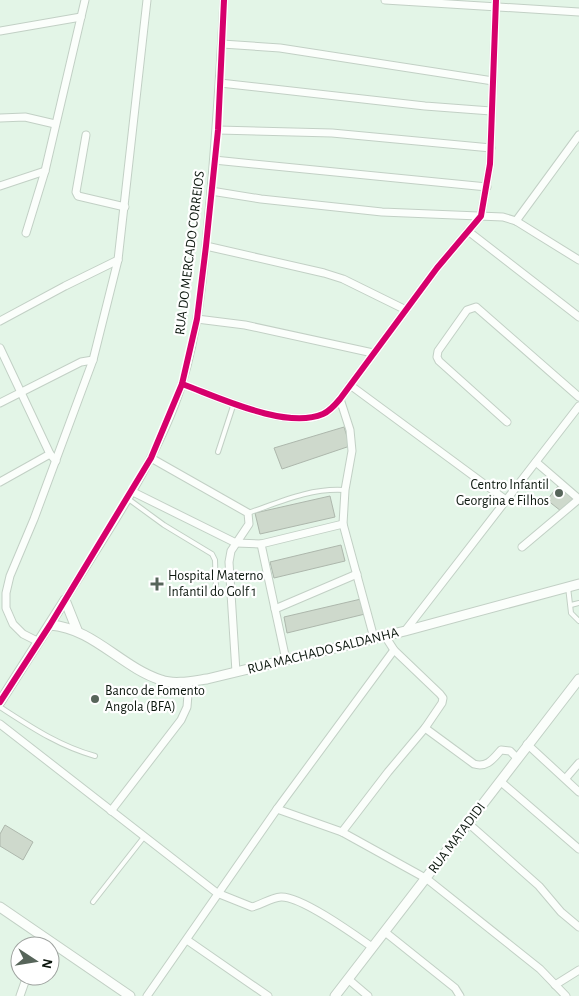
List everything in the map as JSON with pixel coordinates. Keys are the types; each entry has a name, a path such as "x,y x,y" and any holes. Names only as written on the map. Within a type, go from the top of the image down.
{"street":[{"path":"26,233 45,171 85,0"},
{"path":"39,642 23,634 13,624 6,608 10,576 34,519 93,360 118,260 146,0"},
{"name":"RUA DO MERCADO CORREIOS","path":"0,702 50,625 150,458 182,384 197,319 206,246 218,130 224,0"},
{"path":"385,0 496,3 579,12"},
{"path":"182,384 234,403 282,417 297,419 322,414 340,399 406,310 481,216 487,187 491,148 496,3"},
{"path":"0,31 81,17"},
{"path":"222,44 280,48 493,81"},
{"path":"220,83 425,106 492,111"},
{"path":"0,118 25,117 55,124"},
{"path":"218,130 332,134 491,148"},
{"path":"86,135 76,192 78,196 125,206"},
{"path":"516,221 579,135"},
{"path":"214,160 487,187"},
{"path":"0,186 45,171"},
{"path":"211,191 262,199 382,212 504,217 516,221 579,260"},
{"path":"468,231 579,317"},
{"path":"206,246 343,279 406,310"},
{"path":"0,321 118,260"},
{"path":"507,422 439,362 437,357 461,318 471,307 476,307 579,397"},
{"path":"197,319 245,325 373,353"},
{"path":"0,348 50,454 56,461"},
{"path":"0,403 81,362 93,360"},
{"path":"350,385 506,500"},
{"path":"340,399 350,430 352,451 345,490 343,524 374,638"},
{"path":"405,631 579,406"},
{"path":"0,482 50,454"},
{"path":"150,458 248,513 249,524 245,534 236,543 229,562 236,672"},
{"path":"522,548 579,499 536,462"},
{"path":"131,491 236,543 261,544 343,524"},
{"path":"261,544 286,660"},
{"path":"275,609 357,574"},
{"path":"0,578 10,576"},
{"name":"RUA MACHADO SALDANHA","path":"50,625 77,630 145,674 162,681 189,682 405,631 579,584"},
{"path":"65,600 77,630"},
{"path":"342,832 425,728 443,698 394,650 385,636"},
{"path":"147,996 277,809 394,650"},
{"name":"RUA MATADIDI","path":"335,996 427,879 527,744 579,679"},
{"path":"111,812 181,720 187,707 189,682"},
{"path":"0,724 111,812 218,893 252,907 271,898 284,897 296,901 333,921 372,947"},
{"path":"425,728 474,764 487,765 501,750 506,749 517,758"},
{"path":"527,744 579,792"},
{"path":"566,778 579,763"},
{"path":"500,781 579,849"},
{"path":"277,809 342,832 427,879 540,969 566,996"},
{"path":"468,823 539,886 561,912 579,927"},
{"path":"0,907 130,996"},
{"path":"385,932 447,982 460,996"},
{"path":"187,940 268,996"},
{"path":"555,985 579,970"},
{"path":"348,979 368,996"}],"lane":[{"path":"218,452 234,403"},
{"path":"248,513 305,493 330,489 345,490"},
{"path":"127,498 164,525 212,554 215,560 216,590"},
{"path":"568,587 571,613 579,621"},
{"path":"571,605 579,604"},
{"path":"0,707 51,740 72,750 95,756"},
{"path":"93,902 144,836"}],"building":[{"path":"344,427 350,446 282,469 274,448"},
{"name":"Centro Infantil Georgina e Filhos","path":"558,486 574,500 561,511 547,500"},
{"path":"330,496 335,517 260,534 255,513"},
{"path":"341,545 345,561 274,578 270,562"},
{"path":"361,599 365,614 287,633 284,617"},
{"path":"5,825 33,842 23,860 0,846 0,834"}],"cycle path":[{"path":"0,702 50,625 151,458 182,384 197,319 206,246 218,130 224,0"},
{"path":"182,384 252,410 290,418 308,418 323,414 330,410 340,399 437,268 481,216 490,164 496,0"}],"place":[{"name":"Centro Infantil Georgina e Filhos","path":"559,493"},
{"name":"Hospital Materno Infantil do Golf 1","path":"157,584"},
{"name":"Banco de Fomento Angola (BFA)","path":"95,699"}]}
